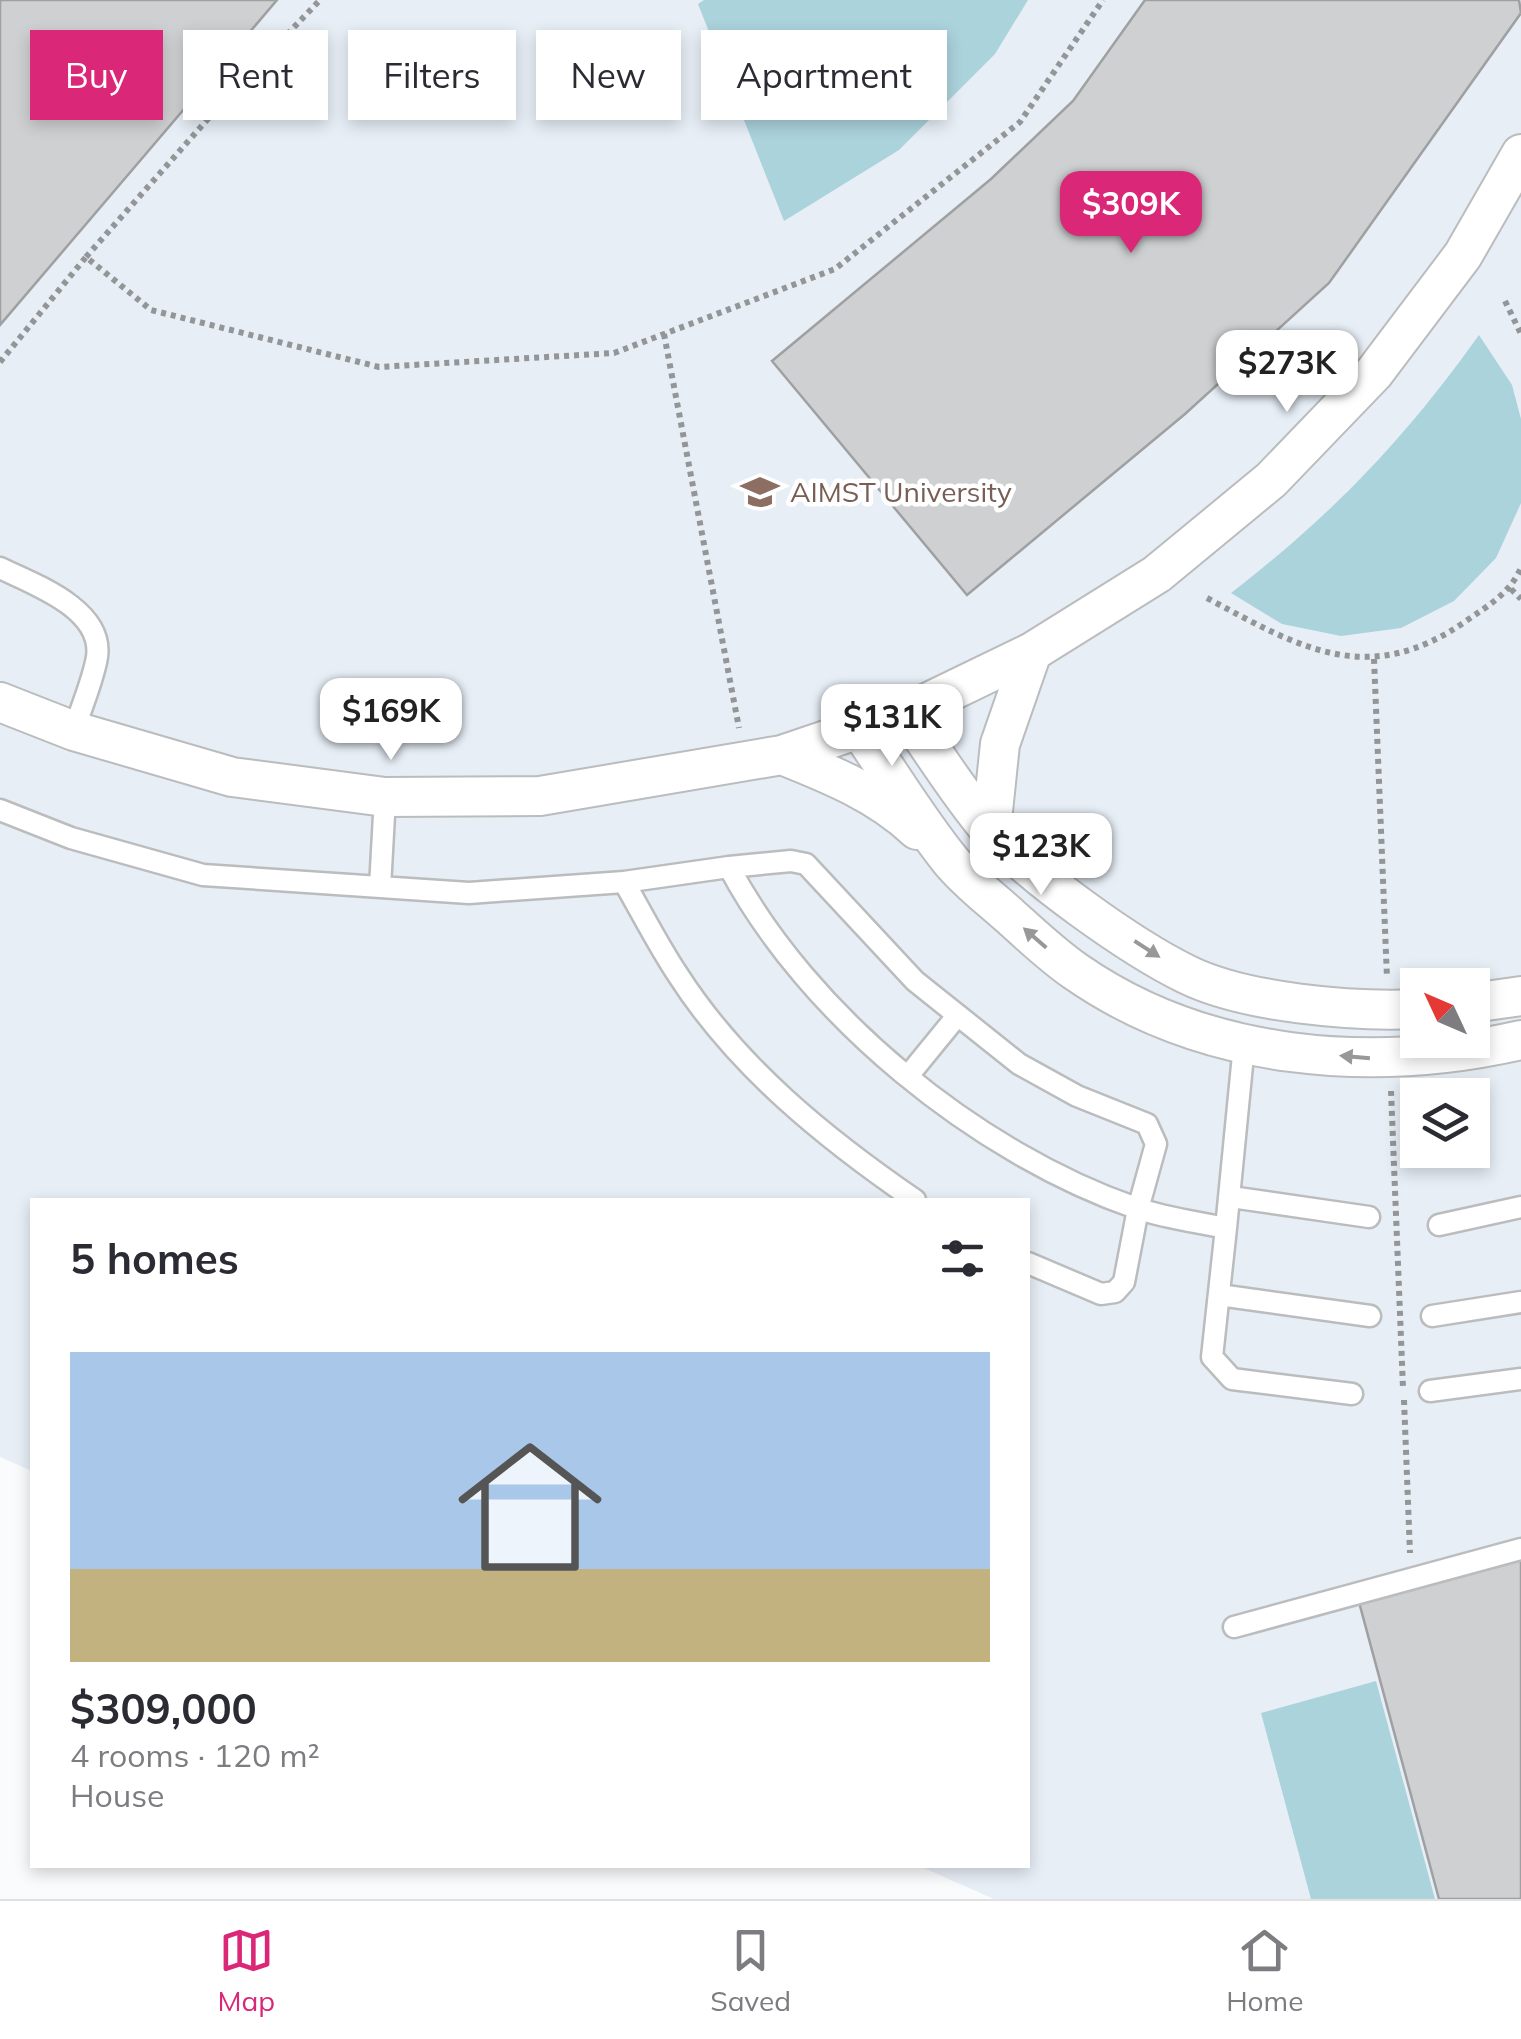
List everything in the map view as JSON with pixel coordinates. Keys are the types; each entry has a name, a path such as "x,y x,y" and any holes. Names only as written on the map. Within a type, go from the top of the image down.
{"street":[{"path":"0,702 74,731 232,777 384,797 540,796 763,757 906,713 1032,652 1157,574 1271,480 1374,373 1463,255 1521,154"},
{"path":"991,830 1000,744 1032,652"},
{"path":"906,713 991,830 1034,870 1096,917 1188,975 1257,995 1400,1010"},
{"path":"859,729 952,862"},
{"path":"763,757 835,776 898,811 1075,971 1124,1000 1183,1027 1244,1046 1390,1060 1479,1050 1521,1040"},
{"path":"1490,1000 1521,996"}],"lane":[{"path":"0,568 49,592 76,611 92,629 98,653 74,731"},
{"path":"380,888 384,797"},
{"path":"0,810 70,838 203,875 380,888 469,893 624,882 791,861 806,864 915,981 1019,1064 1077,1096 1147,1124 1156,1144 1124,1282 1114,1292 1101,1294 1030,1263"},
{"path":"728,867 784,954 908,1076 971,1125 1023,1159 1138,1209 1226,1228"},
{"path":"624,882 679,977 748,1062 841,1149 912,1198"},
{"path":"908,1076 957,1016"},
{"path":"1244,1046 1212,1356 1232,1379 1352,1394"},
{"path":"1231,1197 1370,1217"},
{"path":"1439,1225 1521,1207"},
{"path":"1219,1294 1370,1316"},
{"path":"1432,1316 1521,1302"},
{"path":"1430,1390 1521,1380"},
{"path":"1234,1628 1521,1549"}],"path":[{"path":"0,362 86,257 230,94 320,0"},
{"path":"86,257 151,310 379,368 614,354 835,269 1020,122 1103,0"},
{"path":"1505,300 1521,334"},
{"path":"664,334 763,757"},
{"path":"1207,598 1278,636 1330,655 1374,658 1438,641 1511,589 1521,568"},
{"path":"1511,589 1521,598"},
{"path":"1374,658 1400,974"},
{"path":"1390,1060 1411,1579"}],"shaded area":[{"name":"AIMST University","path":"0,0 1521,0 1521,1899 994,1899 924,1868 1030,1868 1030,1198 30,1198 30,1470 0,1457"}],"water":[{"path":"704,0 1028,0 995,54 947,102 947,30 708,30 698,4"},
{"path":"744,120 929,120 899,150 784,221"},
{"path":"1479,335 1512,385 1521,419 1521,503 1496,558 1454,601 1401,628 1341,636 1282,624 1231,593 1302,534 1365,474"},
{"path":"1376,1681 1435,1899 1311,1899 1261,1713"}],"building":[{"path":"0,0 277,0 251,30 183,30 183,110 0,325"},
{"path":"1145,0 1519,0 1521,13 1329,283 1185,414 967,595 772,361 991,179 1073,101"},
{"path":"1521,1557 1521,1899 1439,1899 1359,1602"}],"place":[{"name":"AIMST University","path":"760,492"}]}
